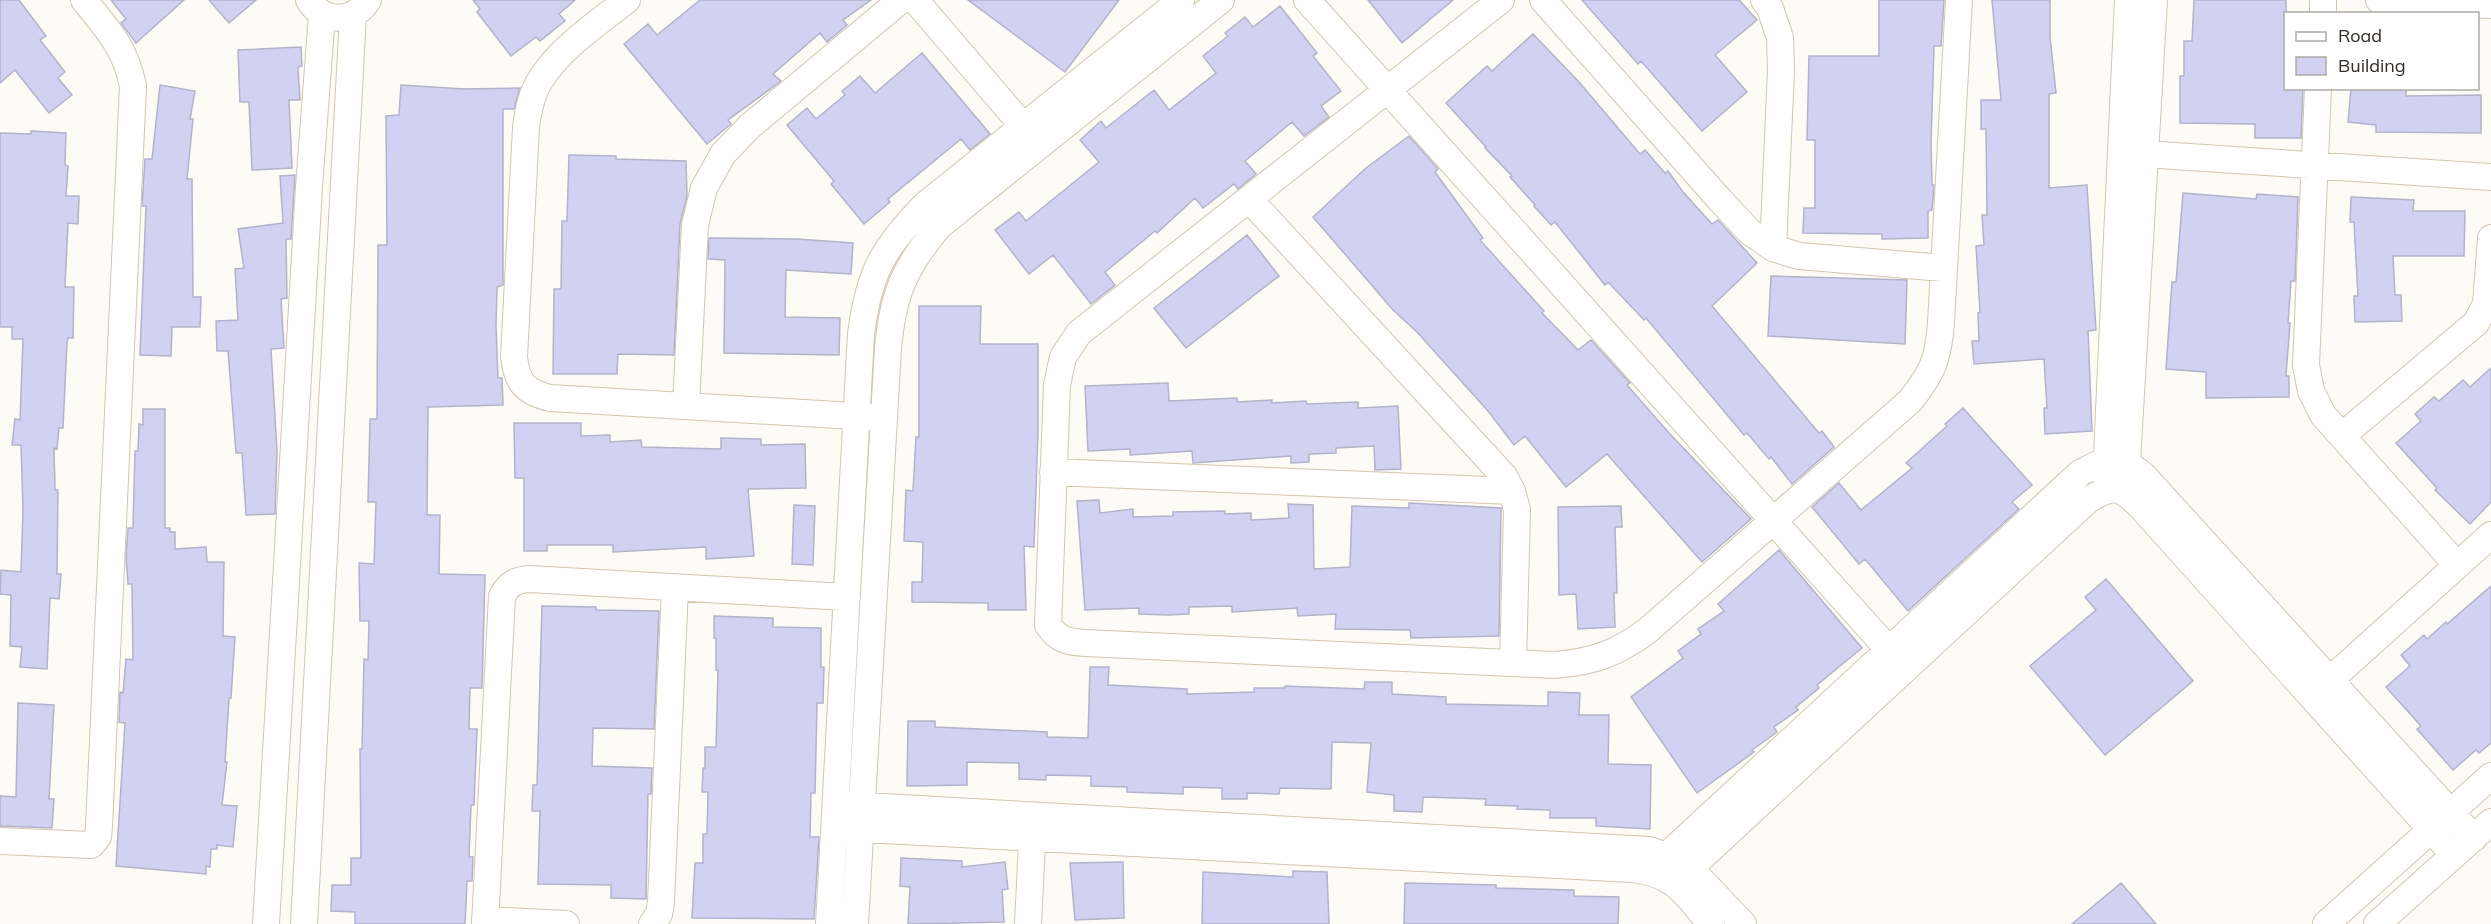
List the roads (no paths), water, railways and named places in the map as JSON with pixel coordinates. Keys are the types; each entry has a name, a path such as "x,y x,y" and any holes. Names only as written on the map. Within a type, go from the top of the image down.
{"street":[{"path":"0,841 91,845 98,837 99,827 133,86 128,64 117,41 84,0"},
{"path":"627,0 555,61 540,80 530,104 525,128 514,357 516,372 523,385 536,394 550,398 884,418"},
{"path":"686,405 695,225 704,188 723,154 750,126 901,0"},
{"path":"915,0 1040,145"},
{"path":"855,924 891,314 901,282 917,252 939,226 1221,0"},
{"path":"1307,0 1889,650"},
{"path":"1501,0 1079,333 1063,357 1056,385 1048,625 1057,637 1071,642 1085,643 1554,665 1579,663 1604,657 1626,646 1647,631 1910,401 1928,378 1938,352 1959,0"},
{"path":"1543,0 1720,200 1750,232 1773,248 1799,256 1943,268"},
{"path":"1764,0 1770,8 1780,39 1781,71 1773,248"},
{"path":"2128,0 2134,153"},
{"path":"2154,0 2134,153 2115,490 2454,855"},
{"path":"2379,0 2491,5"},
{"path":"829,924 856,415 861,334 866,297 879,262 899,231 925,205 1166,5"},
{"path":"316,7 332,18 343,18 360,8"},
{"path":"266,924 305,260 316,7"},
{"path":"304,924 340,262 360,8"},
{"path":"2319,90 2306,365 2311,391 2323,415 2457,566"},
{"path":"2134,153 2491,177"},
{"path":"1249,199 1498,469 1512,491 1518,510 1513,663"},
{"path":"2343,435 2476,323 2486,304 2491,238"},
{"path":"305,260 340,262"},
{"path":"294,456 329,458"},
{"path":"1659,864 2080,473 2117,460"},
{"path":"2117,460 2142,475 2451,812 2482,830 2377,924"},
{"path":"1053,472 1512,491"},
{"path":"1682,875 2088,500 2115,490"},
{"path":"2330,680 2491,535"},
{"path":"566,924 485,922 502,596 508,586 517,580 529,579 847,597"},
{"path":"652,924 659,914 661,902 675,588"},
{"path":"2326,924 2491,776"},
{"path":"835,816 1033,827 1648,850 1659,864 1682,875 1743,924"},
{"path":"1028,924 1033,827"},
{"path":"1682,875 1711,924"}]}
